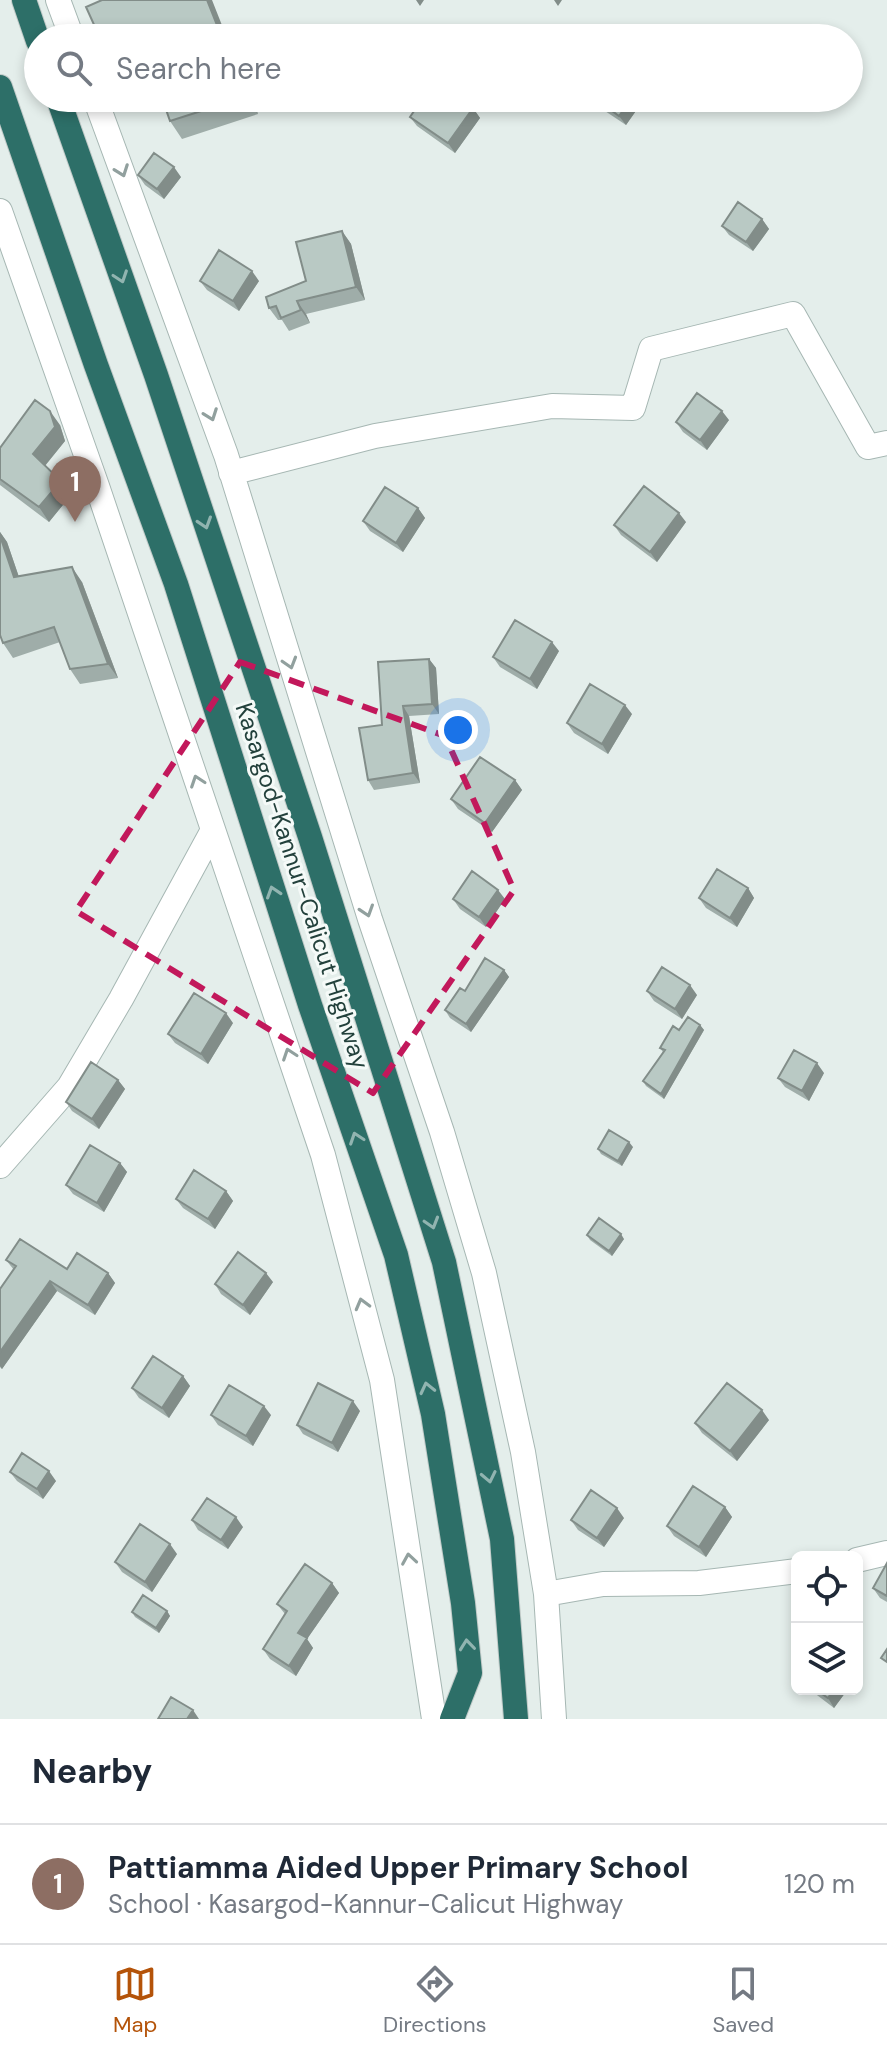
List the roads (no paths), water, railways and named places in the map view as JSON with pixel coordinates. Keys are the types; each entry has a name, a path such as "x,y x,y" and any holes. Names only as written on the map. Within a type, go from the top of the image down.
{"highway":[{"path":"24,0 32,24"},
{"name":"Kasargod-Kannur-Calicut Highway","path":"0,87 176,584 301,976 396,1255 433,1414 463,1603 470,1673 452,1719"},
{"name":"Kasargod-Kannur-Calicut Highway","path":"63,112 156,375 305,822 444,1262 502,1539 516,1719"}],"street":[{"path":"58,0 67,24"},
{"path":"100,112 231,473 370,919 442,1132 484,1273 523,1452 546,1594 554,1719"},
{"path":"0,211 103,501 323,1155 382,1380 434,1719"},
{"path":"231,473 375,436 552,406 633,408 651,349 793,314 868,447 887,443"},
{"path":"0,1166 69,1087 213,830"},
{"path":"863,1559 887,1553"},
{"path":"546,1594 603,1584 699,1583 791,1572"}],"place":[{"name":"Pattiamma Aided Upper Primary School","path":"75,522"}]}
